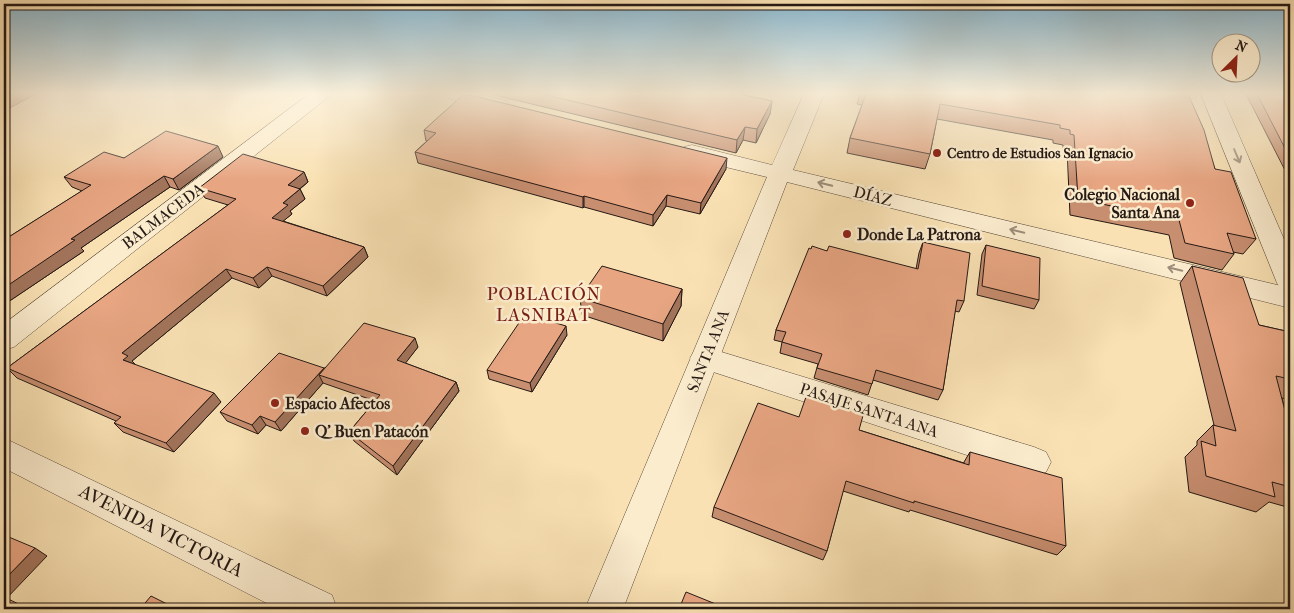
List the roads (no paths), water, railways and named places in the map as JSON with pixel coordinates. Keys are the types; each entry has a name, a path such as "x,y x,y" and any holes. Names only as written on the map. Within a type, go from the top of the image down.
{"street":[{"name":"BALMACEDA","path":"4,339 285,123"},
{"name":"SANTA ANA","path":"604,609 802,123"},
{"path":"1224,123 1290,283"},
{"name":"DÍAZ","path":"675,148 1290,298"},
{"name":"PASAJE SANTA ANA","path":"705,358 1034,462"},
{"name":"AVENIDA VICTORIA","path":"4,452 318,609"}],"place":[{"name":"Centro de Estudios San Ignacio","path":"937,153"},
{"name":"Colegio Nacional Santa Ana","path":"1190,203"},
{"name":"Donde La Patrona","path":"847,234"},
{"name":"Espacio Afectos","path":"275,403"},
{"name":"Q' Buen Patacón","path":"305,431"}],"district":[{"name":"POBLACIÓN LASNIBAT","path":"544,304"}]}
